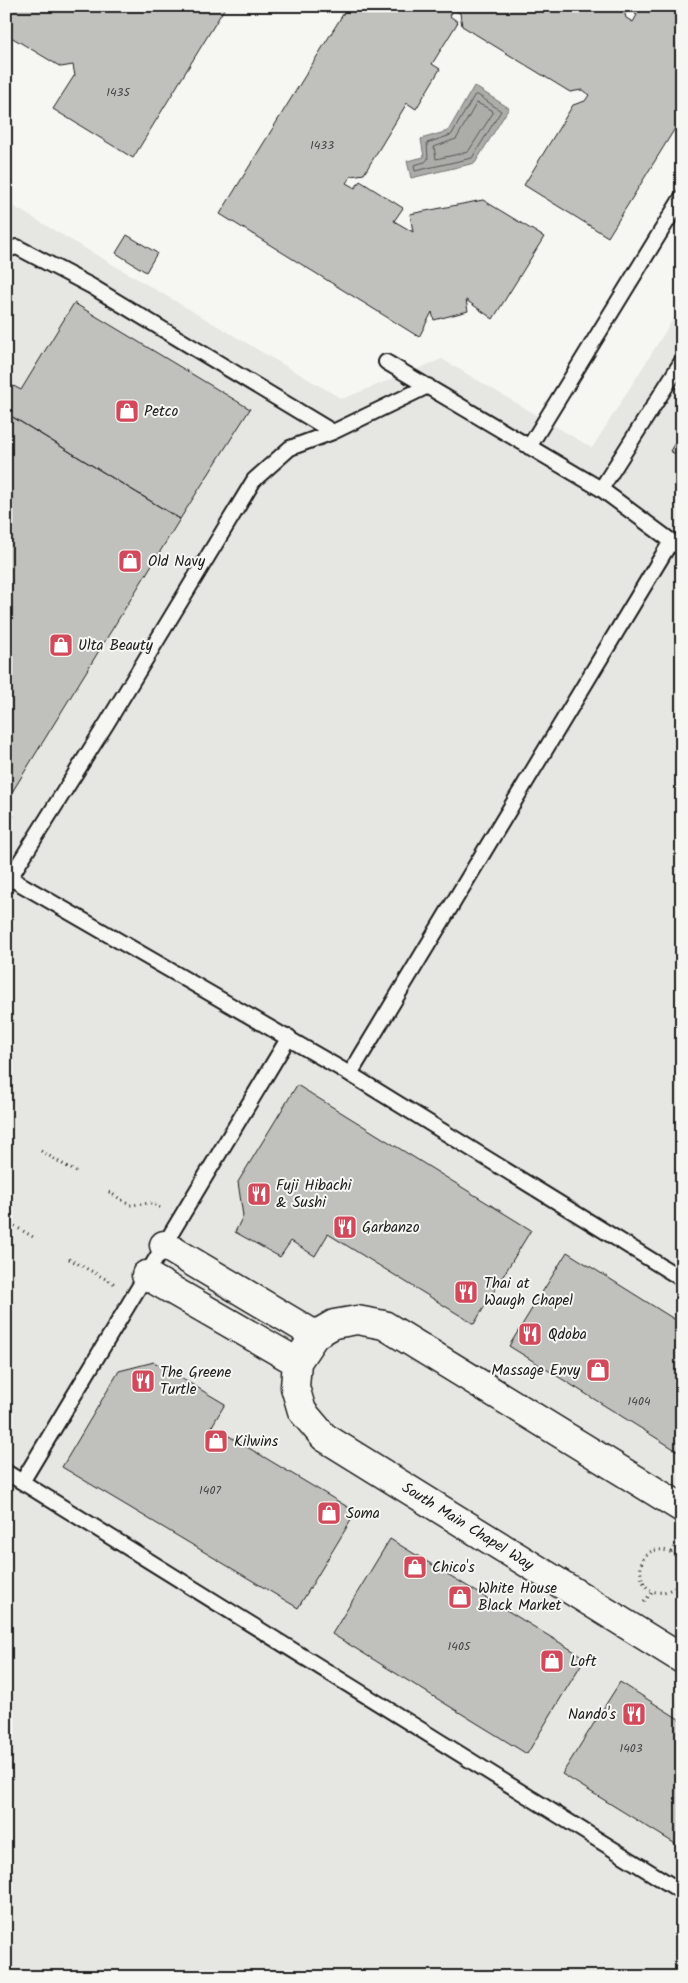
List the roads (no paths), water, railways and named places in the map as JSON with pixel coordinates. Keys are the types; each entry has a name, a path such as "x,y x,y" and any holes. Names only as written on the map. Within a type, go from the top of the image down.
{"street":[{"path":"164,1245 315,1335"},
{"path":"146,1275 297,1362"},
{"name":"South Main Chapel Way","path":"682,1508 384,1326 357,1320 334,1324 315,1335 297,1362 295,1387 302,1411 324,1437 682,1659"}],"lane":[{"path":"530,447 682,197"},
{"path":"6,250 17,247 91,286 333,432"},
{"path":"601,489 682,361"},
{"path":"350,1074 676,546 601,489 386,362"},
{"path":"428,386 333,432 290,448 254,480 8,882 289,1037 682,1279"},
{"path":"22,1482 289,1037"},
{"path":"6,1472 682,1892"}],"water":[{"path":"474,86 509,108 475,163 411,178 407,161 424,157 421,139 448,131"}],"place":[{"name":"Petco","path":"127,411"},
{"name":"Old Navy","path":"130,561"},
{"name":"Ulta Beauty","path":"61,645"},
{"name":"Fuji Hibachi & Sushi","path":"259,1194"},
{"name":"Garbanzo","path":"345,1227"},
{"name":"Thai at Waugh Chapel","path":"466,1292"},
{"name":"Qdoba","path":"530,1334"},
{"name":"Massage Envy","path":"598,1370"},
{"name":"The Greene Turtle","path":"143,1381"},
{"name":"Kilwins","path":"216,1441"},
{"name":"Soma","path":"329,1513"},
{"name":"Chico's","path":"415,1567"},
{"name":"White House Black Market","path":"460,1597"},
{"name":"Loft","path":"552,1661"},
{"name":"Nando's","path":"634,1714"}]}
